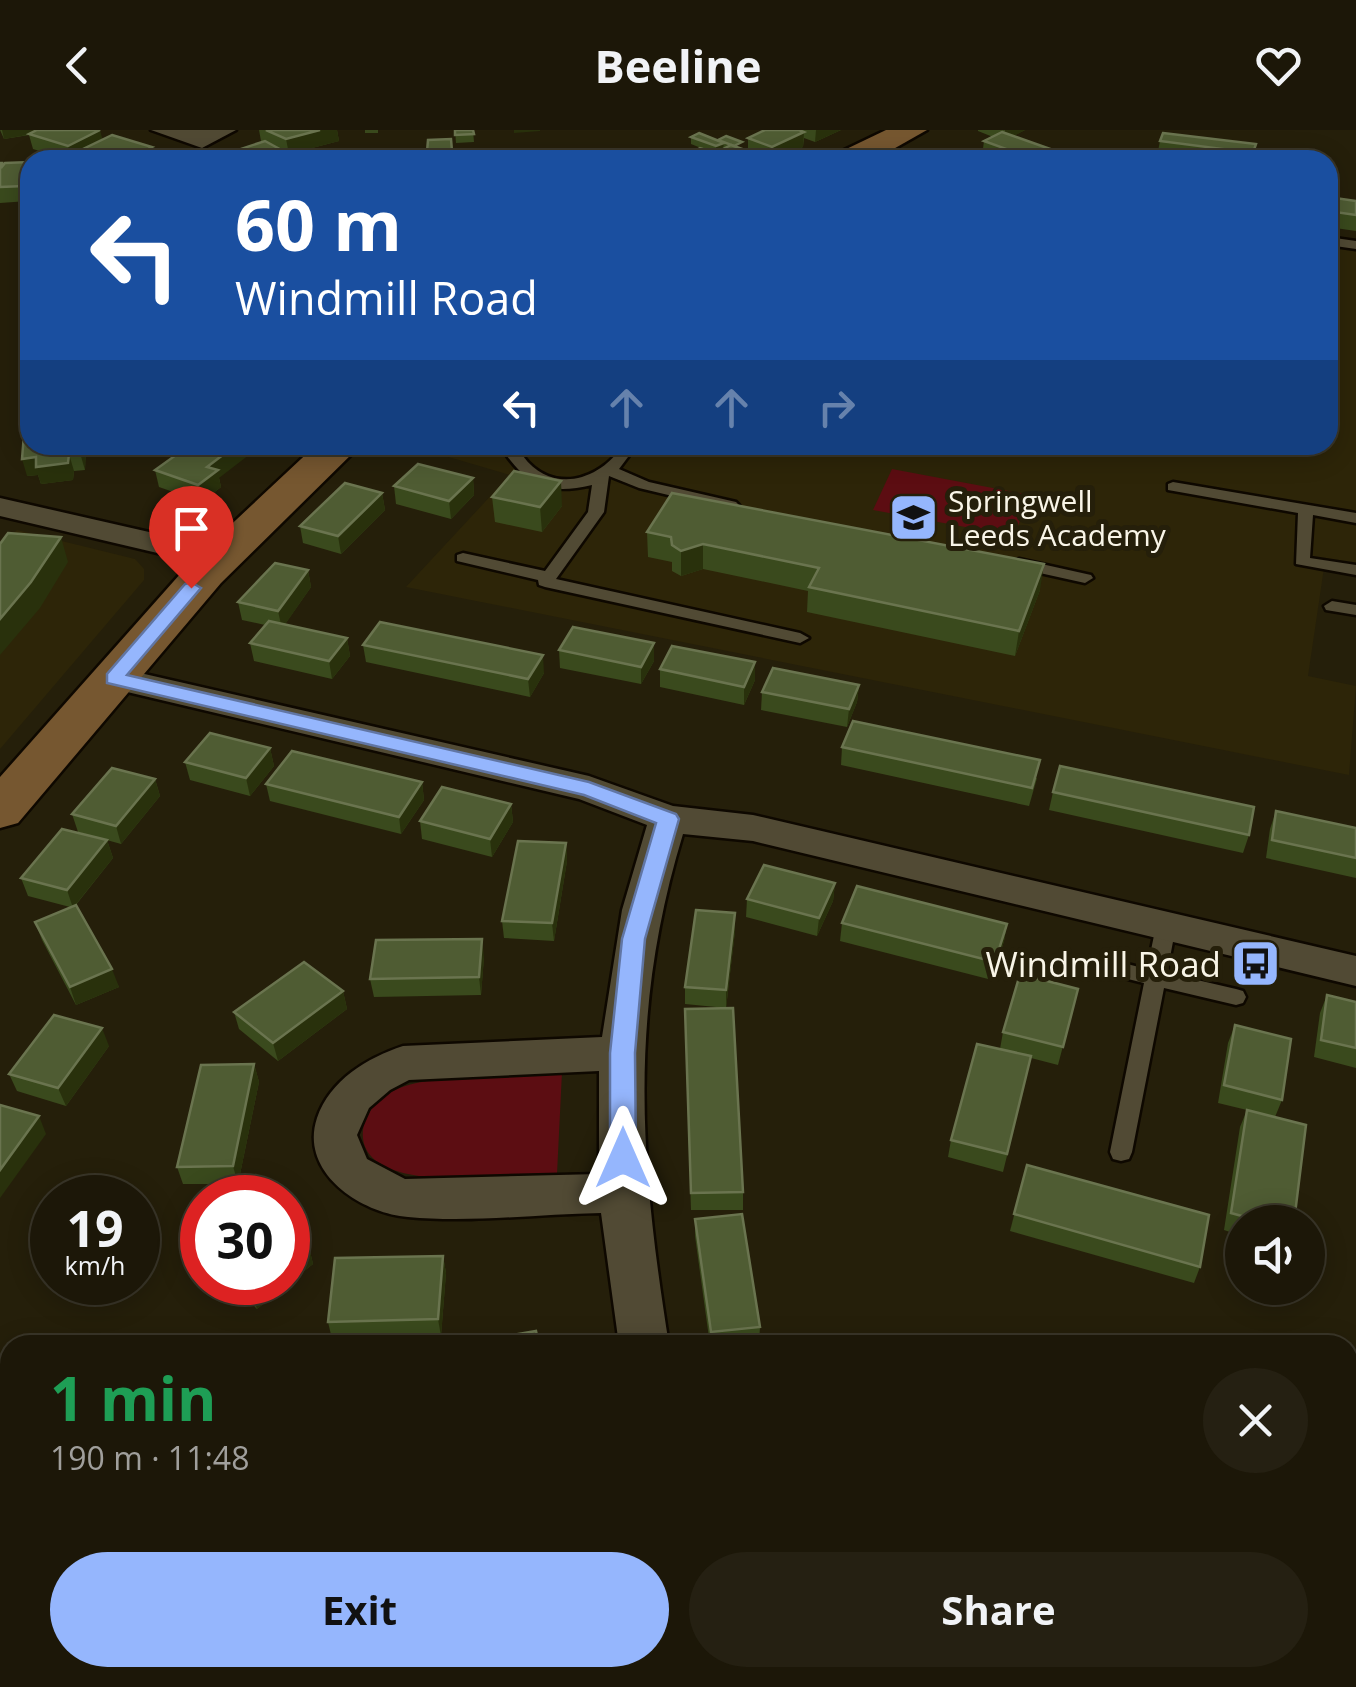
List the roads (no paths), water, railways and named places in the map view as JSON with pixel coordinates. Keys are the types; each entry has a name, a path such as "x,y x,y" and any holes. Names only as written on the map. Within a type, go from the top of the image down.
{"street":[{"path":"162,130 202,141 225,130"},
{"path":"869,150 911,130"},
{"path":"0,810 217,557 286,490 330,455"},
{"path":"0,507 217,557"},
{"path":"114,678 589,790 668,819 753,828 1356,971"},
{"path":"643,1335 623,1194 622,1053 633,939 668,819"},
{"path":"622,1053 402,1062 376,1073 354,1090 340,1112 334,1135 339,1158 354,1177 377,1192 405,1198 623,1194"}],"lane":[{"path":"515,455 531,475 562,484 606,474 620,465 625,455"},
{"path":"606,474 748,508"},
{"path":"606,474 596,512 545,582 800,638"},
{"path":"1173,487 1356,518"},
{"path":"1306,509 1302,560 1356,570"},
{"path":"463,558 549,577"},
{"path":"992,558 1086,578"},
{"path":"1332,606 1356,610"},
{"path":"1121,1152 1166,926"},
{"path":"1115,969 1236,997"}],"place":[{"name":"Springwell Leeds Academy","path":"913,517"},
{"name":"Windmill Road","path":"1256,963"}]}
